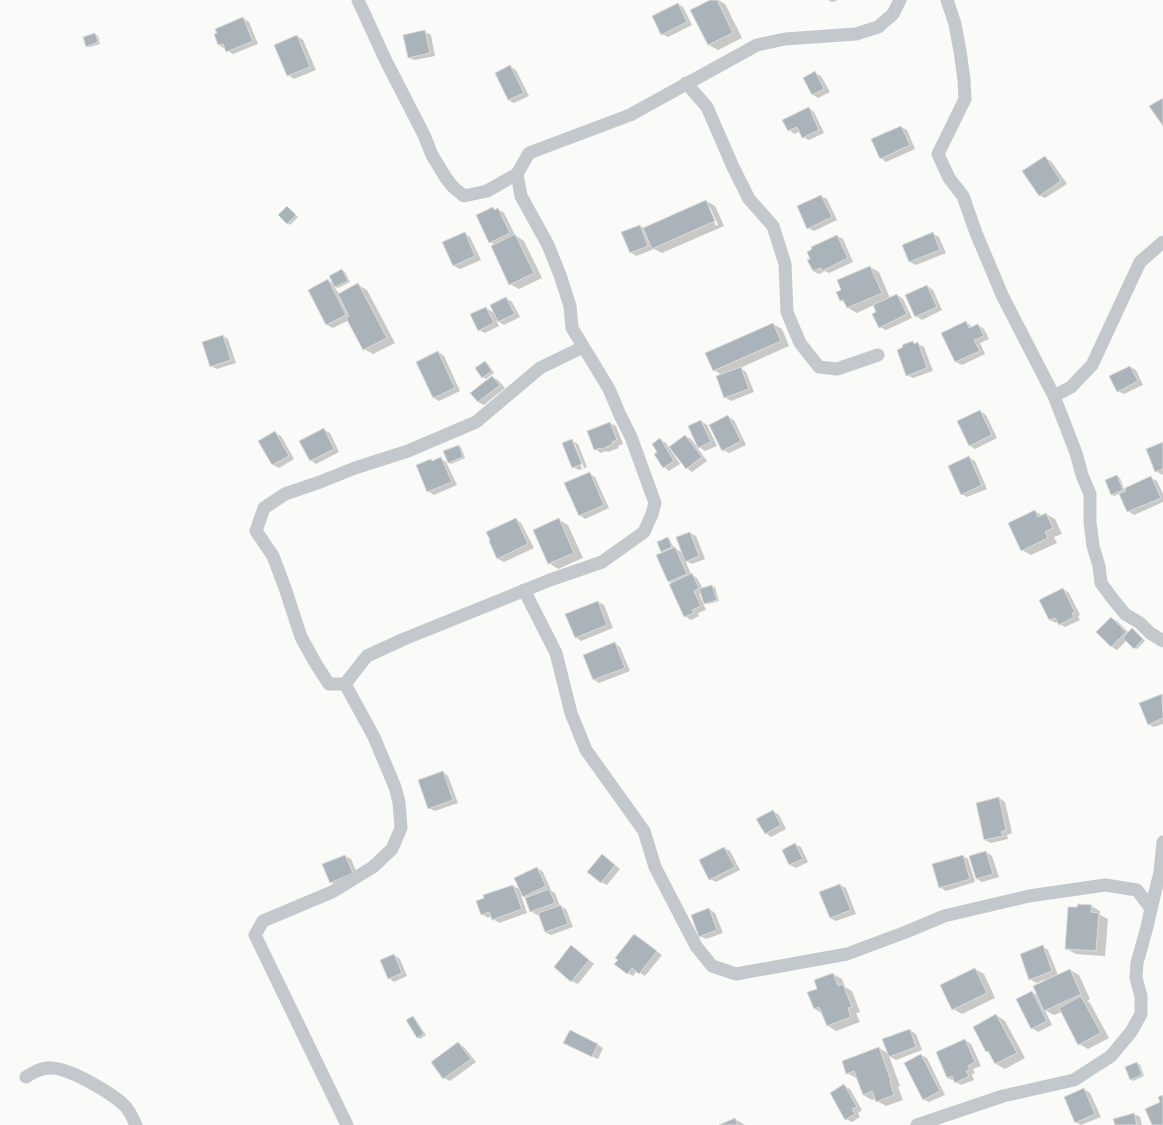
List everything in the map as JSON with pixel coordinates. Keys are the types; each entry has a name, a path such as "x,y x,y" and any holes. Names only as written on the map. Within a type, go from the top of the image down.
{"street":[{"path":"358,0 386,61 424,135 432,155 453,187 464,196 487,191 517,174 529,153 630,115 757,45 785,39 856,34 878,27 894,14 900,0"},
{"path":"947,0 955,24 960,50 964,80 964,100 938,154 949,178 963,196 976,233 1003,297 1054,396 1090,494 1090,522 1093,546 1099,566 1101,583 1125,614 1140,623 1163,641"},
{"path":"686,83 707,107 749,200 773,226 785,264 787,312 800,342 819,367 838,369 878,355"},
{"path":"345,684 367,656 404,639 524,590 602,562 644,532 652,514 655,503 632,437 620,415 609,389 572,328 570,306 560,275 548,245 521,196 517,174"},
{"path":"1054,396 1071,387 1092,365 1140,262 1163,242"},
{"path":"345,684 329,684 301,637 273,556 256,531 264,508 285,494 408,450 476,422 540,368 583,347"},
{"path":"524,590 556,653 571,713 586,750 644,831 655,868 696,946 712,966 736,974 847,954 944,916 1029,896 1105,885 1137,890 1151,909"},
{"path":"345,684 374,737 395,787 399,802 401,828 392,850 373,867 332,892 263,921 255,935 348,1125"},
{"path":"917,1125 1003,1096 1074,1080 1111,1056 1131,1032 1141,1014 1141,996 1136,978 1137,963 1160,872 1163,842"},
{"path":"26,1077 46,1068 53,1068 72,1074 117,1099 127,1108 136,1125"}],"building":[{"path":"710,0 717,0 733,33 708,45 690,10"},
{"path":"678,3 687,22 661,35 652,16"},
{"path":"243,17 253,41 226,52 223,44 218,45 214,34 217,33 215,29"},
{"path":"425,30 430,53 408,58 403,35"},
{"path":"95,33 98,42 86,47 83,37"},
{"path":"297,35 310,67 287,76 274,45"},
{"path":"510,65 524,93 508,100 495,73"},
{"path":"815,71 824,89 812,95 803,78"},
{"path":"1163,98 1163,126 1149,106"},
{"path":"809,107 819,130 802,138 797,127 788,131 782,120"},
{"path":"901,126 910,145 880,159 871,139"},
{"path":"1045,156 1061,181 1039,196 1022,171"},
{"path":"821,195 832,217 807,229 797,206"},
{"path":"706,200 715,221 652,249 643,228"},
{"path":"287,206 296,215 287,224 278,215"},
{"path":"493,207 494,210 498,208 510,233 489,243 476,215"},
{"path":"640,225 648,246 630,253 621,232"},
{"path":"465,232 475,256 453,266 442,242"},
{"path":"933,232 940,250 909,262 902,245"},
{"path":"515,234 534,273 509,285 491,246"},
{"path":"837,235 848,258 822,271 821,268 813,271 807,260 810,259 807,252 812,249 811,247"},
{"path":"870,266 882,293 847,308 843,300 840,301 836,292 841,290 837,280"},
{"path":"342,269 348,281 335,287 329,276"},
{"path":"328,279 346,315 326,325 308,290"},
{"path":"358,283 387,338 363,350 346,318 349,316 338,294"},
{"path":"927,285 937,307 915,317 905,295"},
{"path":"897,294 907,314 879,328 872,314 876,312 873,305"},
{"path":"506,297 515,314 498,322 490,305"},
{"path":"486,307 494,323 478,331 470,314"},
{"path":"966,321 969,328 978,324 984,336 974,340 980,351 955,362 941,333"},
{"path":"773,323 781,341 713,371 705,353"},
{"path":"223,335 231,360 210,367 202,342"},
{"path":"913,341 914,344 918,342 927,368 906,376 897,350 903,347 902,345"},
{"path":"438,351 455,388 433,398 416,362"},
{"path":"485,361 492,371 482,378 475,368"},
{"path":"1130,366 1138,381 1117,392 1109,376"},
{"path":"741,367 749,389 724,398 716,376"},
{"path":"492,376 500,385 478,402 470,393"},
{"path":"980,410 992,435 969,446 957,421"},
{"path":"728,415 741,441 722,451 709,425"},
{"path":"701,420 711,442 698,448 688,426"},
{"path":"610,422 617,440 612,442 613,444 602,449 594,450 587,431"},
{"path":"324,428 334,449 310,461 299,441"},
{"path":"275,431 289,456 272,465 258,441"},
{"path":"685,435 702,457 686,469 669,447"},
{"path":"660,438 674,461 663,468 654,454 657,452 652,444"},
{"path":"572,439 582,464 572,468 562,443"},
{"path":"1163,442 1163,469 1155,472 1146,449"},
{"path":"459,445 463,457 448,463 443,451"},
{"path":"969,456 982,485 961,495 948,466"},
{"path":"441,457 452,482 427,492 416,465"},
{"path":"590,472 604,505 579,516 564,483"},
{"path":"1117,475 1123,490 1111,495 1105,480"},
{"path":"1151,476 1161,498 1127,512 1119,494 1126,491 1125,488"},
{"path":"1035,510 1038,517 1046,513 1053,528 1045,532 1048,538 1021,551 1008,523"},
{"path":"516,518 528,544 497,559 486,532"},
{"path":"559,518 574,553 548,564 533,530"},
{"path":"690,532 699,556 685,562 676,537"},
{"path":"668,537 672,547 661,552 657,542"},
{"path":"675,547 687,574 668,582 656,555"},
{"path":"692,573 699,588 694,591 701,606 692,610 694,613 684,617 669,584"},
{"path":"712,585 717,600 704,604 699,589"},
{"path":"1063,588 1075,612 1072,613 1074,617 1059,625 1055,618 1049,620 1039,600"},
{"path":"598,601 607,625 575,638 565,614"},
{"path":"1111,617 1126,632 1111,647 1096,632"},
{"path":"1132,628 1143,639 1134,649 1123,638"},
{"path":"615,642 625,668 593,680 583,655"},
{"path":"1162,694 1163,718 1148,725 1139,703"},
{"path":"443,771 453,800 428,809 418,780"},
{"path":"999,797 1006,830 1001,832 1003,836 984,840 976,803"},
{"path":"773,810 781,825 765,834 756,819"},
{"path":"795,843 803,859 789,865 782,850"},
{"path":"724,847 735,867 709,880 699,860"},
{"path":"986,851 993,874 976,879 969,856"},
{"path":"602,854 615,865 601,883 587,872"},
{"path":"345,855 353,873 330,883 322,864"},
{"path":"963,855 970,879 939,888 932,864"},
{"path":"537,867 546,886 523,897 514,878"},
{"path":"840,884 851,910 830,918 819,892"},
{"path":"513,885 522,909 492,920 489,912 481,915 476,901 484,898 483,895"},
{"path":"549,889 555,903 530,912 525,898"},
{"path":"1078,904 1092,905 1091,912 1099,913 1096,951 1065,949 1068,907 1077,907"},
{"path":"561,905 568,924 545,932 538,913"},
{"path":"709,908 717,930 699,937 691,915"},
{"path":"634,934 657,951 639,974 632,968 627,974 614,964 618,960 615,958"},
{"path":"571,945 589,960 571,982 554,967"},
{"path":"1043,945 1052,971 1029,980 1020,954"},
{"path":"394,954 402,973 388,979 380,960"},
{"path":"975,968 987,993 952,1010 940,985"},
{"path":"1070,969 1081,994 1044,1011 1033,986"},
{"path":"833,973 838,986 843,984 852,1007 848,1008 851,1017 827,1026 819,1007 814,1009 807,992 817,989 814,980"},
{"path":"1032,991 1047,1021 1031,1029 1016,999"},
{"path":"1081,996 1101,1033 1078,1045 1059,1008"},
{"path":"996,1014 1017,1053 995,1064 988,1051 986,1052 973,1027"},
{"path":"413,1016 424,1034 417,1038 406,1020"},
{"path":"910,1029 916,1047 889,1057 882,1039"},
{"path":"570,1030 598,1044 592,1057 563,1043"},
{"path":"965,1039 975,1062 968,1066 970,1070 966,1071 969,1076 955,1083 952,1076 947,1078 936,1052"},
{"path":"458,1042 471,1059 443,1079 431,1062"},
{"path":"879,1047 891,1081 894,1095 876,1102 872,1091 863,1095 854,1071 846,1074 842,1061"},
{"path":"921,1054 940,1091 923,1100 904,1063"},
{"path":"1137,1062 1142,1075 1130,1080 1125,1067"},
{"path":"844,1084 857,1107 852,1109 855,1114 845,1120 830,1093"},
{"path":"1084,1088 1095,1114 1075,1123 1064,1097"},
{"path":"1163,1095 1163,1125 1152,1125 1145,1109 1160,1102 1158,1097"},
{"path":"1134,1113 1137,1125 1115,1125 1113,1119"},
{"path":"735,1118 738,1125 719,1125"}]}
